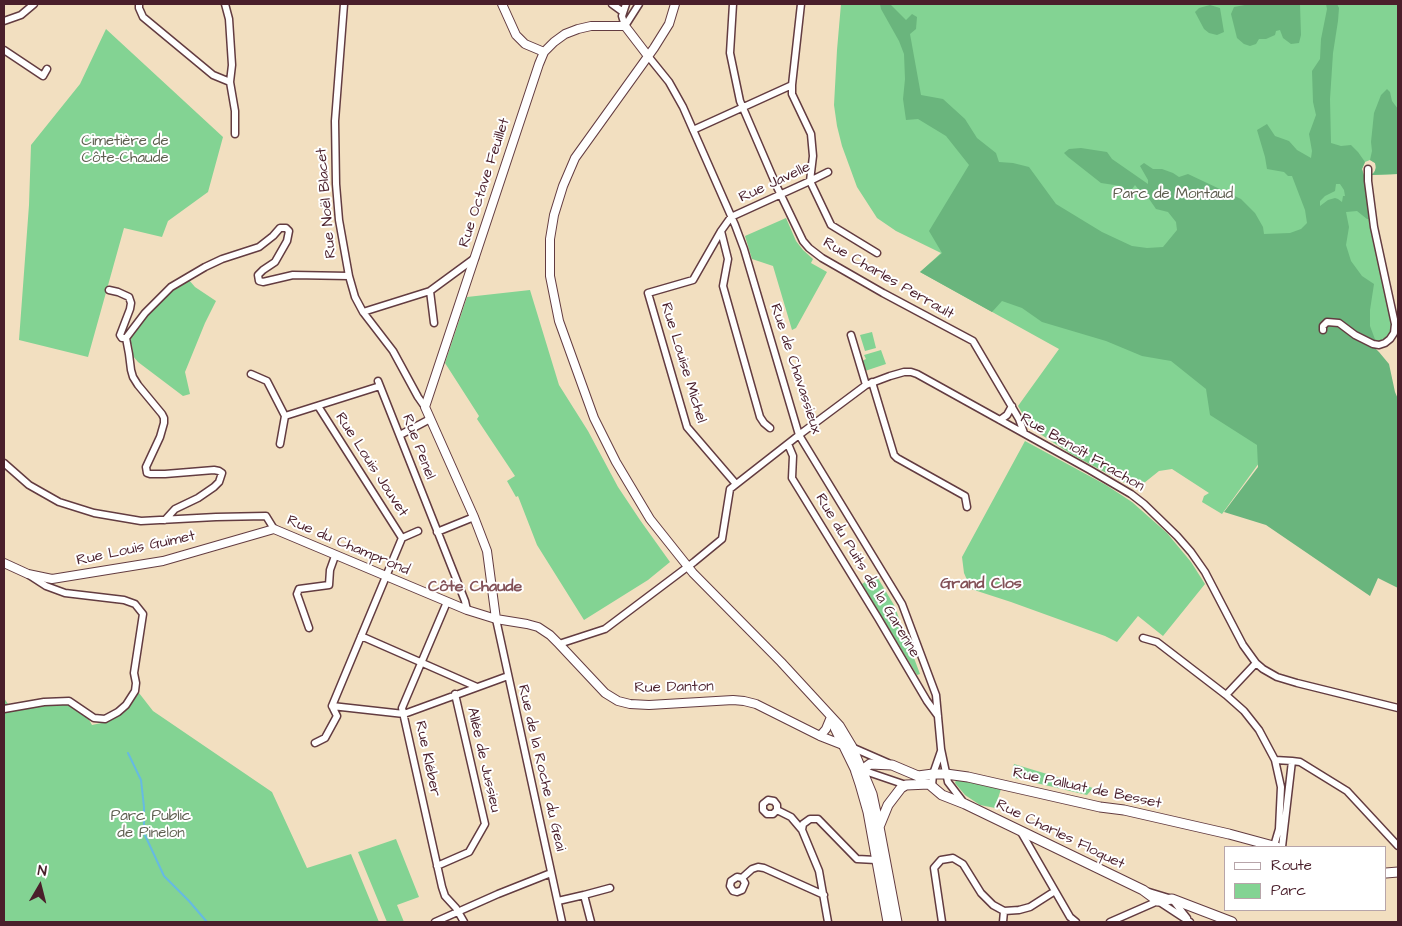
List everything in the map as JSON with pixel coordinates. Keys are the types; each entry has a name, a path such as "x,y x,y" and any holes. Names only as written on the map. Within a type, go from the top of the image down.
{"main road":[{"path":"859,771 870,764 892,765"},
{"name":"Rue Palluat de Besset","path":"892,765 918,776 946,774 1000,784 1100,807 1124,810 1274,846"},
{"path":"859,771 872,794 897,922"},
{"path":"859,771 888,922"},
{"name":"Rue Charles Floquet","path":"906,785 929,784 942,795 965,804 1143,890 1158,901"},
{"path":"879,827 888,805 906,785"},
{"path":"1158,901 1172,899 1232,922"}],"street":[{"path":"4,21 21,15 34,4"},
{"path":"140,4 139,8 143,17 213,75 230,82"},
{"path":"225,4 229,19 232,65 230,82 235,111 235,134"},
{"name":"Rue Noël Blacet","path":"344,4 335,130 338,202 348,276 355,297 363,312 393,351 418,397 426,407 474,517 487,551 496,619"},
{"path":"502,4 516,35 525,44 544,52"},
{"path":"612,4 623,12"},
{"path":"625,26 622,16 626,4"},
{"path":"625,26 639,4"},
{"path":"675,4 669,24 576,158 562,186 550,239 550,276 559,321 594,418 616,462 650,519 688,566 840,726 852,746 859,771"},
{"name":"Rue Charles Perrault","path":"734,4 730,53 742,108 803,241 822,258 973,341 1012,406 1024,433"},
{"path":"801,4 792,94 811,134 813,156 810,182 831,225 877,253"},
{"name":"Rue Octave Feuillet","path":"426,407 544,52 565,34 578,29 590,26 625,26"},
{"name":"Rue de Chavassieux","path":"625,26 669,82 683,107 731,217 744,249 799,435 902,604 936,695 941,749 946,774"},
{"path":"4,50 42,76 48,69"},
{"path":"693,130 792,85"},
{"path":"1323,330 1327,322 1339,322 1361,338 1379,345 1390,339 1394,333 1395,324 1374,227 1368,169"},
{"name":"Rue Javelle","path":"731,217 828,172"},
{"path":"731,217 721,232 728,259 723,286 760,416 770,428"},
{"path":"165,520 174,508 198,498 214,487 219,482 222,473 214,470 165,474 147,473 146,467 156,447 164,418 133,378 126,338 145,313 171,288 222,259 259,247 280,228 286,228 289,231 287,241 275,262 258,275 259,280 262,282 293,275 348,276"},
{"name":"Rue Louise Michel","path":"721,232 693,280 648,293 687,427 736,484"},
{"path":"363,312 430,291 475,258"},
{"path":"109,290 129,297 130,309 120,335 122,338 126,338"},
{"path":"430,291 434,322"},
{"path":"851,335 894,455 965,496 967,507"},
{"name":"Rue Benoît Frachon","path":"736,484 869,384 904,372 917,374 1131,494 1149,508 1177,536 1205,572 1243,645 1256,663"},
{"path":"251,374 267,381 286,416 280,444"},
{"name":"Rue Penel","path":"318,406 379,384 467,610"},
{"path":"286,416 318,406"},
{"name":"Rue Louis Jouvet","path":"318,406 402,538"},
{"path":"1000,420 1007,416 1012,406"},
{"path":"400,435 430,418"},
{"name":"Rue du Puits de la Garenne","path":"788,444 793,456 792,478 927,701 939,717"},
{"path":"4,463 29,485 59,502 94,513 141,521 266,516 274,529"},
{"path":"559,644 605,629 722,539 730,489 736,484"},
{"path":"437,532 474,517"},
{"name":"Rue du Champrond","path":"274,529 385,577 467,610 496,619"},
{"name":"Rue Louis Guimet","path":"4,563 28,574 52,579 163,561 274,529"},
{"path":"315,743 325,738 337,716 332,706 402,538 418,531"},
{"path":"309,628 297,594 299,589 329,585 330,570 335,556"},
{"path":"4,710 44,702 69,701 94,718 105,719 122,708 136,691 134,673 143,614 135,604 124,600 65,593 46,586 28,574"},
{"name":"Rue Kléber","path":"447,602 402,708 442,887 445,896 459,912 464,922"},
{"name":"Rue Danton","path":"496,619 538,627 550,635 605,693 618,701 638,705 744,701 756,704 820,736 843,745"},
{"name":"Rue de la Roche du Geai","path":"496,619 562,922"},
{"path":"361,636 477,686"},
{"path":"1143,638 1157,642 1226,696 1244,711 1259,730 1275,760 1281,787 1278,846"},
{"path":"1226,696 1256,663 1277,677 1398,708"},
{"path":"332,706 404,714 508,676"},
{"name":"Allée de Jussieu","path":"437,866 468,852 485,824 455,694"},
{"path":"820,736 826,729 831,717"},
{"path":"831,717 843,745 859,771 906,785"},
{"path":"843,745 852,746 892,765"},
{"name":"Rue de Chavassieux","path":"932,786 933,774 941,749"},
{"path":"1275,760 1300,762 1347,791 1398,846"},
{"path":"1278,846 1292,761"},
{"name":"Rue Charles Floquet","path":"946,774 948,782 965,804"},
{"path":"777,810 791,817 802,830 819,871 828,922"},
{"path":"802,830 803,824 807,820 818,819 857,859 876,860"},
{"path":"1020,830 1070,917 1076,922"},
{"path":"942,922 934,868 941,860 953,858 963,864 981,893 993,905 1004,911 1019,910 1030,906 1055,891"},
{"path":"742,878 752,869 764,868 824,895"},
{"path":"435,922 552,873"},
{"path":"558,901 610,888"},
{"name":"Rue Charles Floquet","path":"1143,890 1172,899"},
{"path":"584,895 591,922"},
{"path":"1172,899 1191,922"},
{"path":"1110,922 1158,901 1191,922"},
{"path":"1003,922 1004,911"}],"green space":[{"name":"Parc de Montaud","path":"841,4 1398,4 1398,174 1371,175 1375,171 1376,165 1370,160 1365,162 1362,169 1367,186 1371,225 1392,320 1391,334 1383,342 1336,357 1222,514 1202,502 1204,496 1209,493 1172,469 1159,471 1144,483 1138,485 1136,489 1071,454 1034,430 1018,406 1059,349 920,272 941,253 896,231 877,218 857,187 842,146 834,105"},
{"path":"880,4 890,4 906,20 912,14 917,17 916,29 910,34 921,95 943,99 965,119 977,138 996,153 999,162 1029,167 1056,204 1102,232 1132,246 1147,248 1163,247 1177,230 1176,222 1168,212 1156,209 1145,193 1135,185 1130,192 1126,192 1121,186 1101,183 1064,153 1069,149 1081,148 1107,152 1112,159 1148,184 1148,180 1140,166 1144,163 1153,169 1162,169 1179,177 1188,174 1241,199 1255,213 1263,227 1264,234 1290,233 1301,229 1307,223 1305,210 1292,176 1288,176 1284,172 1267,169 1257,130 1267,124 1275,136 1289,141 1297,150 1311,158 1312,151 1309,134 1316,115 1313,102 1312,71 1320,59 1321,39 1327,9 1326,4 1337,4 1339,8 1333,53 1330,99 1331,143 1341,146 1351,145 1365,162 1362,169 1367,186 1370,219 1367,219 1357,211 1346,212 1349,227 1346,245 1351,261 1362,276 1374,284 1370,310 1370,326 1376,342 1374,347 1389,364 1398,399 1398,588 1378,578 1370,596 1266,525 1224,512 1258,467 1257,445 1210,415 1206,389 1171,361 1142,356 1106,341 1042,322 1022,308 1002,301 992,312 920,272 942,253 929,231 969,165 946,136 918,119 906,120 903,99 905,79 904,54","holes":["1336,184 1340,184 1345,196 1343,196 1342,202 1335,198 1328,200 1320,206 1320,201 1335,191"]},
{"path":"1250,4 1300,4 1301,35 1299,43 1291,44 1283,38 1280,30 1276,31 1275,35 1266,39 1259,39 1256,44 1250,46 1244,44 1237,38 1231,14 1234,7"},
{"path":"1210,5 1220,8 1224,32 1217,35 1209,33 1204,29 1195,12 1199,8"},
{"name":"Cimetière de Côte-Chaude","path":"106,29 223,137 208,192 168,221 162,237 124,228 88,357 19,340 29,205 31,145 80,84"},
{"path":"1387,89 1398,109 1398,174 1371,175 1376,168 1375,163 1370,160 1374,113 1381,95"},
{"path":"786,218 796,241 813,259 811,263 827,272 796,328 792,330 773,266 752,259 745,236"},
{"path":"189,280 195,287 216,301 185,372 190,394 183,396 138,362 133,356 132,345 127,341 152,309 173,290"},
{"path":"530,290 559,385 588,431 618,487 670,562 648,580 584,620 537,545 518,496 516,497 507,481 515,476 477,419 479,416 445,363 467,297"},
{"path":"872,332 876,348 865,351 860,335"},
{"path":"881,350 886,364 865,371 862,361 866,359 864,355"},
{"path":"1025,441 1106,485 1132,502 1167,533 1191,562 1205,584 1163,636 1138,616 1117,642 1105,636 971,589 964,573 962,557"},
{"path":"876,575 894,605 920,674 917,675 862,584"},
{"name":"Parc Public de Pinelon","path":"139,693 153,711 272,792 307,868 351,854 379,922 4,922 4,698 11,711 44,704 68,703 88,718 92,725 106,722 129,706"},
{"path":"1014,764 1093,788 1087,795 1011,777"},
{"path":"956,780 1001,789 995,808 980,805 965,795 955,783"},
{"path":"396,839 419,897 397,905 404,922 387,922 358,852"}],"waterway":[{"path":"128,753 141,780 144,833 164,876 207,922"}],"district":[{"name":"Grand Clos","path":"981,585"},
{"name":"Côte Chaude","path":"475,588"}]}
